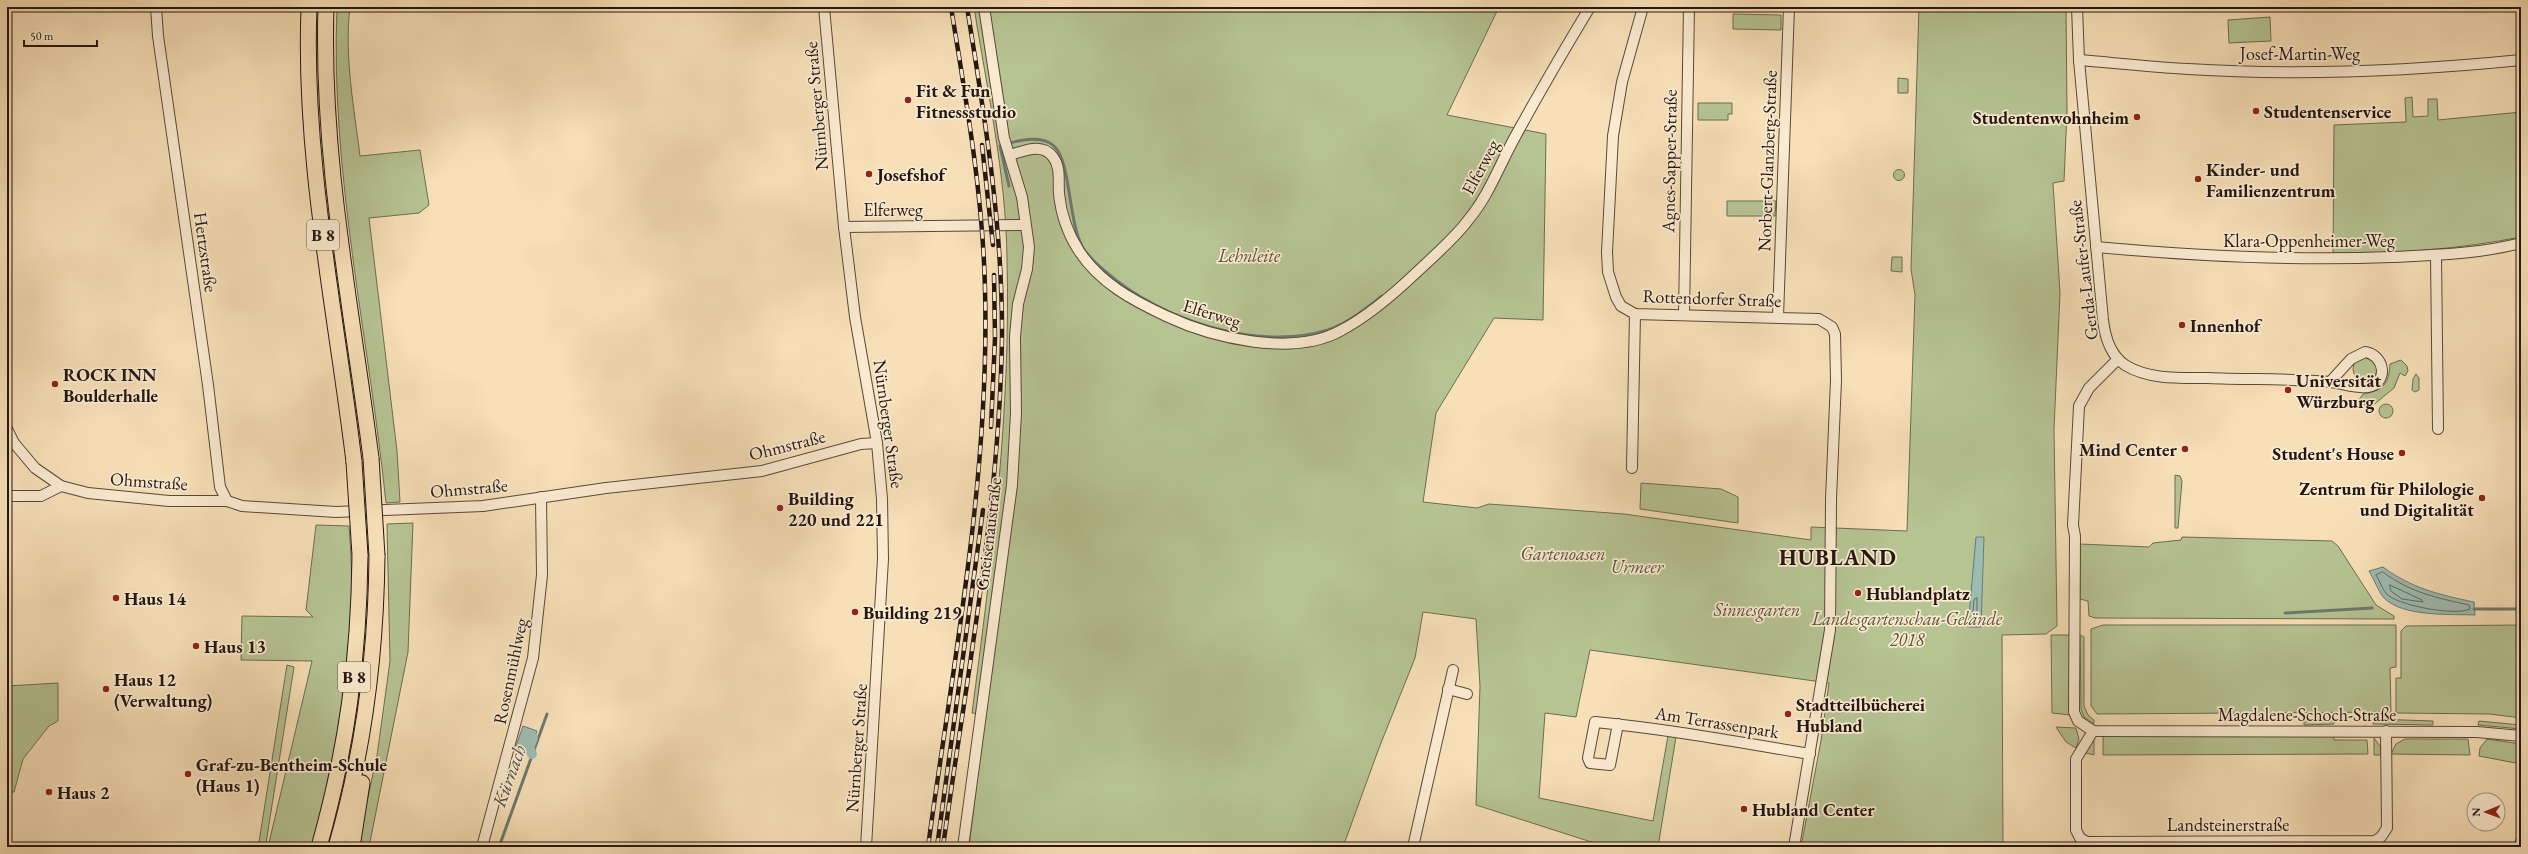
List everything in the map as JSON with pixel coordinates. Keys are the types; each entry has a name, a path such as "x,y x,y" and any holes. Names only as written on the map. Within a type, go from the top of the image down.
{"highway":[{"name":"B 8","path":"309,7 309,77 316,177 354,462 360,555 359,614 348,722 332,798 319,847"},
{"name":"B 8","path":"326,7 326,84 333,180 371,458 377,556 374,650 362,743 349,804 336,847"},
{"name":"B 8","path":"352,847 362,791 362,743"}],"street":[{"name":"Hertzstraße","path":"156,7 158,36 208,385 220,486 227,501"},
{"name":"Nürnberger Straße","path":"824,7 844,227 856,317 877,443 883,559 866,847"},
{"path":"984,7 1004,138 1022,197 1025,225"},
{"name":"Elferweg","path":"1010,155 1030,149 1040,149 1054,157 1057,166 1063,214 1068,231 1079,251 1107,283 1132,300 1184,324 1239,340 1267,344 1314,340 1340,332 1373,309 1409,279 1468,222 1489,189 1518,133 1590,7"},
{"name":"Rottendorfer Straße","path":"1643,7 1622,82 1613,136 1607,252 1608,272 1616,297 1621,306 1636,314 1778,317 1819,320 1832,327 1835,334 1836,380 1830,530 1830,630 1810,754"},
{"name":"Agnes-Sapper-Straße","path":"1684,315 1689,7"},
{"name":"Norbert-Glanzberg-Straße","path":"1778,317 1789,7"},
{"name":"Gerda-Laufer-Straße","path":"2077,7 2079,60 2104,331 2108,343 2118,359 2089,388 2080,406 2073,525 2075,536 2074,712 2078,721 2092,731"},
{"name":"Josef-Martin-Weg","path":"2079,60 2189,69 2295,72 2454,66 2521,60"},
{"name":"Elferweg","path":"844,227 1025,225"},
{"name":"Gneisenaustraße","path":"963,847 1012,485 1016,413 1015,337 1018,304 1027,268 1029,247 1025,225"},
{"name":"Klara-Oppenheimer-Weg","path":"2096,247 2226,258 2330,260 2465,253 2521,243"},
{"path":"2436,255 2438,429"},
{"path":"1632,468 1636,314"},
{"path":"2118,359 2124,364 2147,374 2330,382 2369,387 2377,382 2382,375 2382,365 2376,356 2365,352 2351,359 2330,382"},
{"name":"Ohmstraße","path":"7,429 14,444 35,468 61,486 88,493 159,500 227,501 242,506 336,512 483,506 762,471 861,444 877,443"},
{"path":"7,496 41,496 61,486"},
{"name":"Rosenmühlweg","path":"482,847 533,658 542,575 541,498"},
{"path":"1413,847 1453,670"},
{"path":"1448,689 1467,694"},
{"name":"Am Terrassenpark","path":"1618,724 1610,765 1590,763 1588,758 1595,722 1618,724 1810,754"},
{"name":"Magdalene-Schoch-Straße","path":"2092,731 2477,732 2521,736"},
{"name":"Landsteinerstraße","path":"2092,731 2076,759 2076,830 2080,838 2087,842 2375,841 2381,837 2387,828 2386,731"},
{"path":"1794,847 1810,754"}],"green space":[{"path":"337,7 350,7 348,25 349,63 360,156 420,150 429,205 419,213 369,218 397,451 400,502 386,503 379,441 352,255 339,131 336,69"},
{"name":"Lehnleite","path":"974,7 1499,7 1447,115 1546,134 1543,320 1494,318 1436,413 1423,502 1477,508 1489,504 1624,514 1811,540 1811,527 1907,531 1915,295 1911,269 1919,7 2066,7 2067,111 2064,181 2053,183 2060,293 2054,429 2057,626 2046,634 2002,635 2003,847 1801,847 1821,741 1829,683 1590,650 1576,717 1545,713 1539,798 1653,821 1668,736 1676,737 1658,847 1607,847 1476,805 1480,686 1476,619 1423,612 1415,658 1379,748 1343,847 969,847 985,714 972,713 993,543 1003,429 1007,315 1006,227 1000,164"},
{"path":"2228,7 2269,7 2269,8 2228,11"},
{"path":"1733,14 1781,15 1781,30 1733,29"},
{"path":"2270,17 2271,41 2229,43 2228,20"},
{"path":"1898,78 1908,79 1908,93 1898,93"},
{"path":"2412,97 2413,117 2428,116 2428,99 2437,99 2438,120 2521,112 2521,237 2451,248 2380,253 2333,253 2334,125 2406,122 2405,98"},
{"path":"1698,103 1732,103 1732,114 1728,114 1728,120 1698,120"},
{"path":"1899,169 1903,171 1905,175 1903,179 1899,181 1895,179 1893,175 1895,171"},
{"path":"1727,201 1776,201 1775,216 1727,216"},
{"path":"1892,257 1902,257 1902,272 1891,271"},
{"path":"2365,357 2373,361 2377,369 2373,377 2365,381 2357,377 2353,369 2357,361"},
{"path":"2401,360 2407,366 2408,371 2405,376 2400,373 2394,388 2372,406 2364,405 2359,400 2363,394 2380,389 2388,377 2390,364"},
{"path":"2416,374 2419,378 2419,390 2415,392 2412,390 2413,379"},
{"path":"2386,404 2391,406 2393,411 2391,416 2386,418 2381,416 2379,411 2381,406"},
{"path":"2175,475 2180,476 2182,481 2178,528 2175,528"},
{"path":"1641,483 1721,489 1738,497 1738,523 1640,509"},
{"path":"413,523 408,652 369,847 357,847 377,756 390,661 387,524"},
{"path":"316,525 349,526 352,607 350,648 340,729 332,769 311,847 268,847 312,661 241,660 242,616 313,617 306,610"},
{"path":"2182,537 2332,541 2338,546 2376,605 2394,616 2394,619 2095,618 2089,616 2088,601 2080,599 2080,544 2149,547 2153,543 2181,540"},
{"path":"2103,625 2396,625 2396,667 2390,668 2391,712 2097,714 2091,706 2091,629"},
{"path":"2521,625 2521,718 2490,714 2396,713 2396,678 2401,678 2401,631 2406,626"},
{"path":"2051,635 2070,635 2070,715 2052,713"},
{"path":"2080,635 2084,637 2084,706 2088,715 2094,720 2094,724 2084,717 2081,709"},
{"path":"287,665 294,667 266,843 259,842"},
{"path":"58,683 58,721 49,726 23,759 14,792 7,792 7,686"},
{"path":"2374,719 2433,721 2433,725 2373,724"},
{"path":"2333,720 2334,724 2304,725 2304,721"},
{"path":"2479,721 2521,725 2521,729 2478,725"},
{"path":"2056,727 2076,728 2079,739 2076,748 2066,742"},
{"path":"2103,736 2334,736 2334,740 2367,740 2368,754 2103,755"},
{"path":"2374,738 2380,746 2382,755 2374,755"},
{"path":"2094,739 2094,755 2086,753 2090,742"},
{"path":"2405,739 2468,739 2470,755 2391,754 2396,744"},
{"path":"2487,739 2521,744 2521,764 2479,756 2480,748"},
{"path":"2521,826 2521,847 2513,847"}],"water":[{"path":"1976,537 1984,537 1981,627 1968,627"},
{"path":"2383,567 2404,580 2426,590 2449,597 2474,602 2475,615 2427,613 2403,609 2392,604 2384,598 2369,571"},
{"path":"523,726 537,731 530,751 516,746"}],"waterway":[{"path":"1009,186 1000,146 1028,139 1043,140 1050,143 1055,147 1060,155 1064,166 1078,237 1088,255 1106,272 1128,289 1154,304 1182,317 1211,327 1241,334 1271,337 1301,336 1328,330 1343,324 1382,296"},
{"path":"2521,543 2521,577"},
{"path":"2285,613 2372,608"},
{"path":"2474,609 2521,609"},
{"name":"Kürnach","path":"499,847 547,714"},
{"path":"532,754 529,748 533,738"}],"railway":[{"path":"928,847 968,569 982,429 985,359 985,289 981,218 973,148 951,7"},
{"path":"943,847 988,531 1000,403 1002,340 1002,298 992,173 967,7"},
{"path":"982,145 993,245"},
{"path":"991,427 995,338 994,275"},
{"path":"937,847 983,510"}],"place":[{"name":"Fit & Fun Fitnessstudio","path":"908,100"},
{"name":"Studentenservice","path":"2256,111"},
{"name":"Studentenwohnheim","path":"2137,117"},
{"name":"Josefshof","path":"869,174"},
{"name":"Kinder- und Familienzentrum","path":"2198,179"},
{"name":"Innenhof","path":"2182,325"},
{"name":"ROCK INN Boulderhalle","path":"55,384"},
{"name":"Universität Würzburg","path":"2288,390"},
{"name":"Mind Center","path":"2185,449"},
{"name":"Student's House","path":"2402,453"},
{"name":"Zentrum für Philologie und Digitalität","path":"2482,498"},
{"name":"Building 220 und 221","path":"780,508"},
{"name":"Hublandplatz","path":"1858,593"},
{"name":"Haus 14","path":"116,598"},
{"name":"Building 219","path":"855,612"},
{"name":"Haus 13","path":"196,646"},
{"name":"Haus 12 (Verwaltung)","path":"106,689"},
{"name":"Stadtteilbücherei Hubland","path":"1788,714"},
{"name":"Graf-zu-Bentheim-Schule (Haus 1)","path":"188,774"},
{"name":"Haus 2","path":"49,792"},
{"name":"Hubland Center","path":"1744,809"}],"district":[{"name":"HUBLAND","path":"1838,557"}],"park label":[{"name":"Gartenoasen","path":"1563,553"},
{"name":"Urmeer","path":"1637,566"},
{"name":"Sinnesgarten","path":"1757,609"},
{"name":"Landesgartenschau-Gelände 2018","path":"1907,628"}]}
